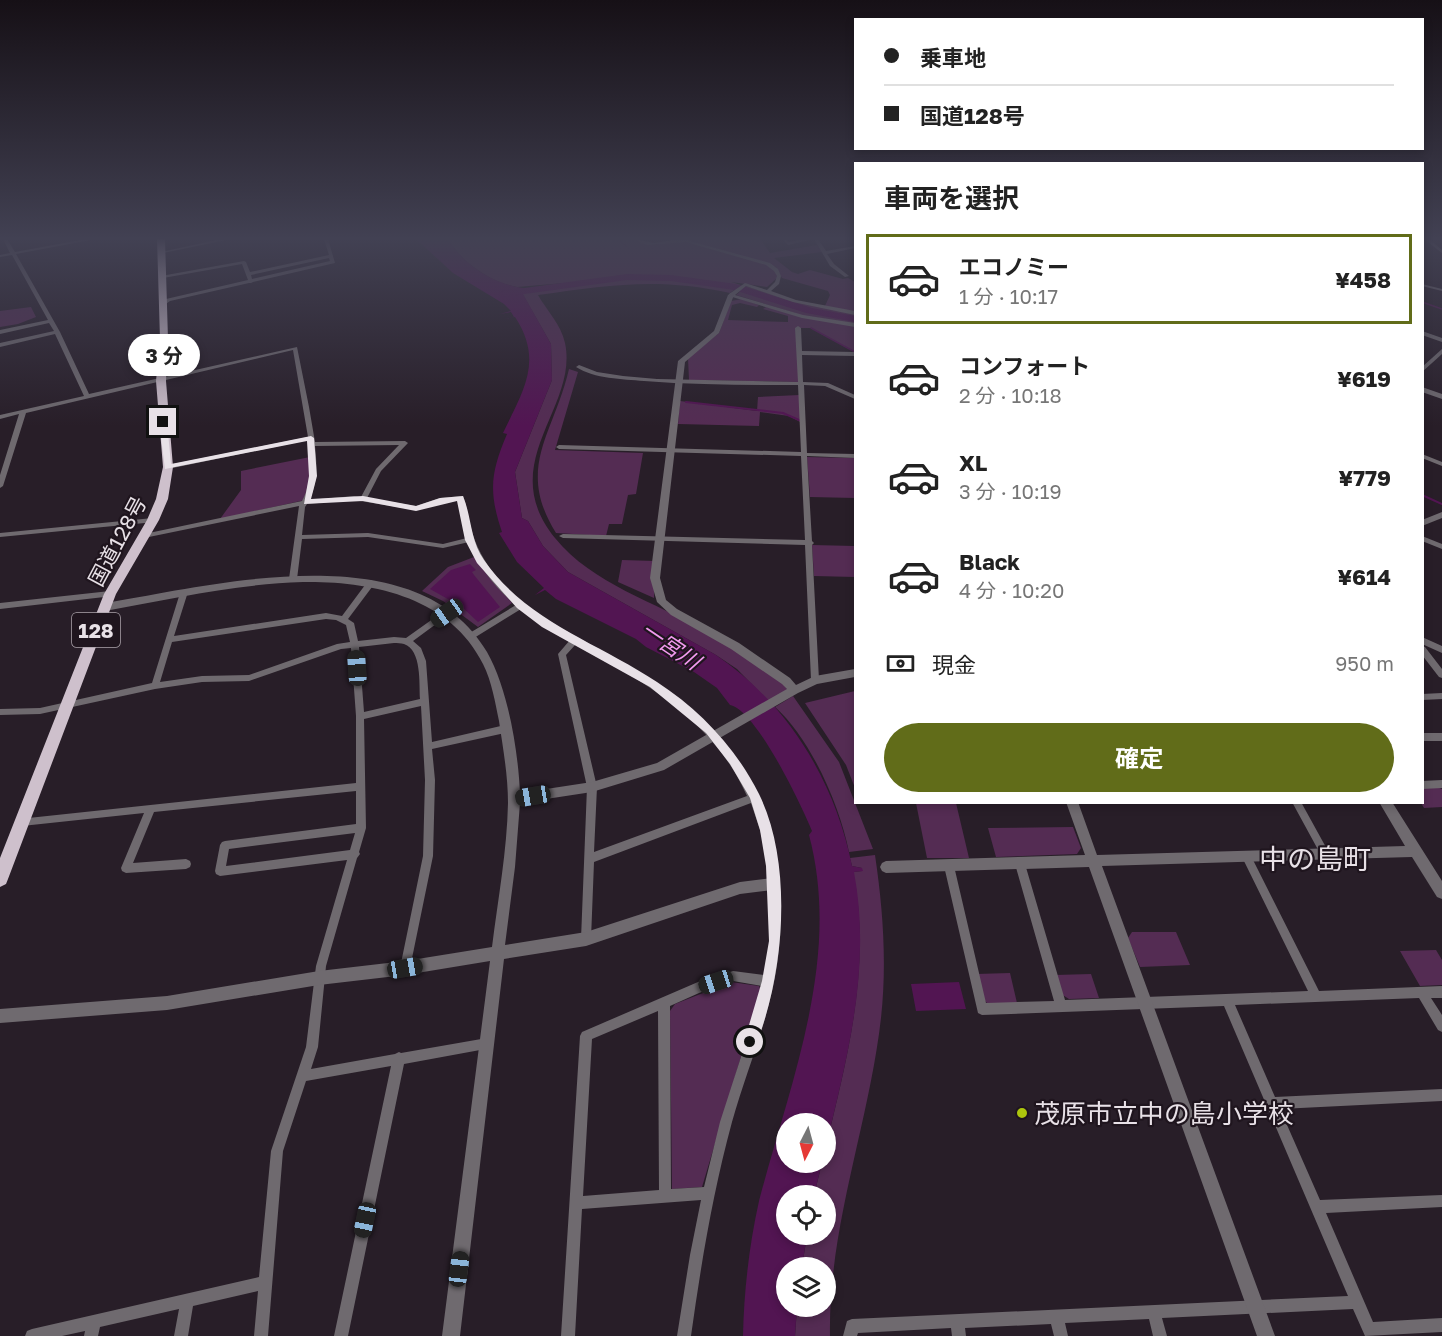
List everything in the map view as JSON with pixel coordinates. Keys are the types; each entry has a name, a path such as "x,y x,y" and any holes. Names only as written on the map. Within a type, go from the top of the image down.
{"highway":[{"name":"国道128号","path":"0,879 108,600 153,520 162,499 168,467 161,381 163,304"}],"street":[{"path":"38,301 57,332 87,396"},
{"path":"163,304 166,301"},
{"path":"729,301 717,332 682,362 655,578 662,602 674,612 735,646 786,681 794,690"},
{"path":"753,301 802,316 854,325"},
{"path":"797,301 854,314"},
{"path":"0,332 49,321"},
{"path":"798,328 815,680"},
{"path":"0,345 57,332"},
{"path":"1424,334 1442,340"},
{"path":"0,417 295,348 311,441 313,476 307,502 302,507 293,579"},
{"path":"1424,368 1442,351"},
{"path":"799,353 854,354"},
{"path":"579,368 593,374 680,380 826,384 854,398"},
{"path":"1424,390 1442,396"},
{"path":"0,486 24,412"},
{"path":"168,467 311,441 405,443 378,470 363,499"},
{"path":"559,447 854,456"},
{"path":"1424,457 1442,464"},
{"path":"144,536 307,502 363,499 416,508 440,500 461,498 469,540 481,563 520,606 574,641 608,657 653,684 682,706 716,737 734,760 755,797 766,830 773,884 776,941 768,981 726,1123 696,1248 684,1336"},
{"path":"1424,522 1442,515"},
{"path":"0,536 153,520"},
{"path":"299,537 368,535 435,546 469,540"},
{"path":"563,536 810,543"},
{"path":"1424,539 1442,547"},
{"path":"0,606 183,595 293,579 341,579 371,583 414,596 447,613 471,636 485,658 495,682 514,799 498,953 451,1336"},
{"path":"344,619 371,583"},
{"path":"155,686 183,595"},
{"path":"471,636 520,606"},
{"path":"407,641 447,613"},
{"path":"170,640 326,616 344,619 350,623 355,644 360,716 361,828 355,854 335,910 319,978 312,1047 277,1151 261,1336"},
{"path":"0,712 40,711 155,686 202,679 249,678 340,646 394,640 407,641 417,650 422,660 430,780 428,856 405,968"},
{"path":"574,641 562,654 592,787 586,939"},
{"path":"1424,641 1442,650"},
{"path":"1425,657 1442,675"},
{"path":"514,799 592,787 660,768 794,690 815,680 854,673"},
{"path":"1424,697 1442,696"},
{"path":"360,716 424,702"},
{"path":"428,747 504,729"},
{"path":"1424,737 1442,737"},
{"path":"1424,785 1442,784"},
{"path":"22,822 361,786"},
{"path":"590,859 755,797"},
{"path":"1073,804 1266,1336"},
{"path":"1297,804 1325,854"},
{"path":"1386,804 1442,893"},
{"path":"151,809 126,868 186,864"},
{"path":"355,854 220,871 225,845 361,828"},
{"path":"886,867 1415,851"},
{"path":"1247,857 1316,996"},
{"path":"1020,864 1061,1006"},
{"path":"949,866 982,1009 1442,992"},
{"path":"0,1016 167,1003 586,939 740,888 773,884"},
{"path":"568,1336 578,1203 586,1036 733,976 768,981"},
{"path":"1422,993 1442,1026"},
{"path":"1227,999 1371,1333 1442,1325"},
{"path":"664,1003 665,1194"},
{"path":"303,1076 487,1044"},
{"path":"340,1336 399,1058"},
{"path":"1272,1103 1442,1095"},
{"path":"578,1203 665,1194 709,1193"},
{"path":"1316,1207 1442,1201"},
{"path":"32,1336 92,1329 187,1300 266,1282"},
{"path":"181,1336 187,1300"},
{"path":"850,1336 852,1326 958,1329 1056,1316 1358,1302"},
{"path":"1154,1313 1160,1336"},
{"path":"1056,1316 1061,1336"}],"shaded area":[{"path":"527,301 542,301 557,324 565,343 566,367 561,390 535,460 533,485 538,511 555,538 587,568 626,591 705,631 781,682 788,690 768,701 737,669 716,655 568,572 543,546 528,521 522,518 515,472 552,380 551,344"},
{"path":"731,301 749,301 759,305 757,307 740,303 732,305 728,320 788,322 788,316 763,309 766,307 854,326 854,351 811,328 797,328 799,382 689,380 688,358 719,333"},
{"path":"757,301 778,301 808,311 854,320 854,324 802,315"},
{"path":"783,301 796,301 854,314 854,318"},
{"path":"827,301 854,301 854,312 825,306"},
{"path":"31,307 36,317 18,324 0,327 0,311"},
{"path":"569,369 578,372 555,450 643,453 636,494 628,495 622,524 609,524 606,536 556,533 544,510 539,489 538,469 542,451"},
{"path":"799,395 802,423 789,416 760,412 759,426 678,424 680,401 757,411 758,397"},
{"path":"310,457 311,477 305,500 220,519 241,490 241,471"},
{"path":"807,457 854,458 854,498 810,497"},
{"path":"812,545 854,546 854,577 814,576"},
{"path":"474,557 512,603 478,627 443,601 422,591 448,567"},
{"path":"622,560 655,561 654,598 618,582"},
{"path":"854,691 854,785 846,765 805,703"},
{"path":"793,696 839,762 873,849 849,852 839,814 822,774 800,737 775,707"},
{"path":"1424,787 1442,789 1442,807 1424,808 1422,804 1424,804"},
{"path":"916,804 956,804 969,858 927,858"},
{"path":"1073,827 1081,848 1077,854 996,857 988,828"},
{"path":"875,855 883,936 884,977 881,1018 868,1097 835,1257 804,1257 805,1245 836,1245 836,1185 816,1185 820,1173 836,1173 836,1113 834,1113 849,1047 858,977 860,942 853,872 862,871 862,868 852,866 850,858"},
{"path":"1132,932 1176,932 1190,965 1140,967 1128,938"},
{"path":"1436,950 1442,960 1442,985 1420,986 1400,951"},
{"path":"1010,973 1017,1003 988,1004 982,998 976,974"},
{"path":"1091,974 1099,998 1069,999 1061,994 1055,975"},
{"path":"731,982 759,986 761,990 702,1187 672,1189 670,1011 675,1004"},
{"path":"796,1317 830,1317 830,1336 795,1336"}],"water":[{"name":"一宮川","path":"500,301 527,301 551,344 552,380 515,472 522,518 528,521 543,546 568,572 716,655 765,697 805,747 834,804 852,866 862,868 863,871 854,872 859,908 860,943 855,1013 834,1113 784,1113 808,1020 816,974 819,928 818,881 809,835 812,831 777,760 741,711 730,705 717,688 694,672 646,647 636,639 556,599 545,590 535,595 544,588 517,562 499,533 502,532 495,505 493,482 497,460 507,434 503,433 523,389 529,362 524,333 515,317 504,319 514,317 511,312 500,314 511,311"},
{"path":"470,564 476,570 472,572 474,575 500,607 478,622 462,607 430,589 451,570"},
{"path":"959,982 966,1009 916,1011 911,984"},
{"path":"776,1141 776,1173 820,1173 816,1185 776,1185 776,1245 805,1245 804,1257 776,1257 776,1317 796,1317 795,1336 743,1336 748,1268 759,1201"}],"waterway":[{"path":"780,301 810,311 854,319"},
{"path":"1424,303 1442,309"},
{"path":"811,328 854,351"},
{"path":"686,402 783,413 799,420"},
{"path":"1424,496 1442,504"}],"place":[{"name":"茂原市立中の島小学校","path":"1022,1113"}],"district":[{"name":"中の島町","path":"1315,858"}],"route":[{"path":"163,422 168,467 311,438 313,476 307,502 354,498 416,508 440,500 461,498 469,540 481,563 520,606 545,625 608,657 653,684 710,730 734,760 755,797 766,830 772,866 776,941 773,962 750,1042"}]}
